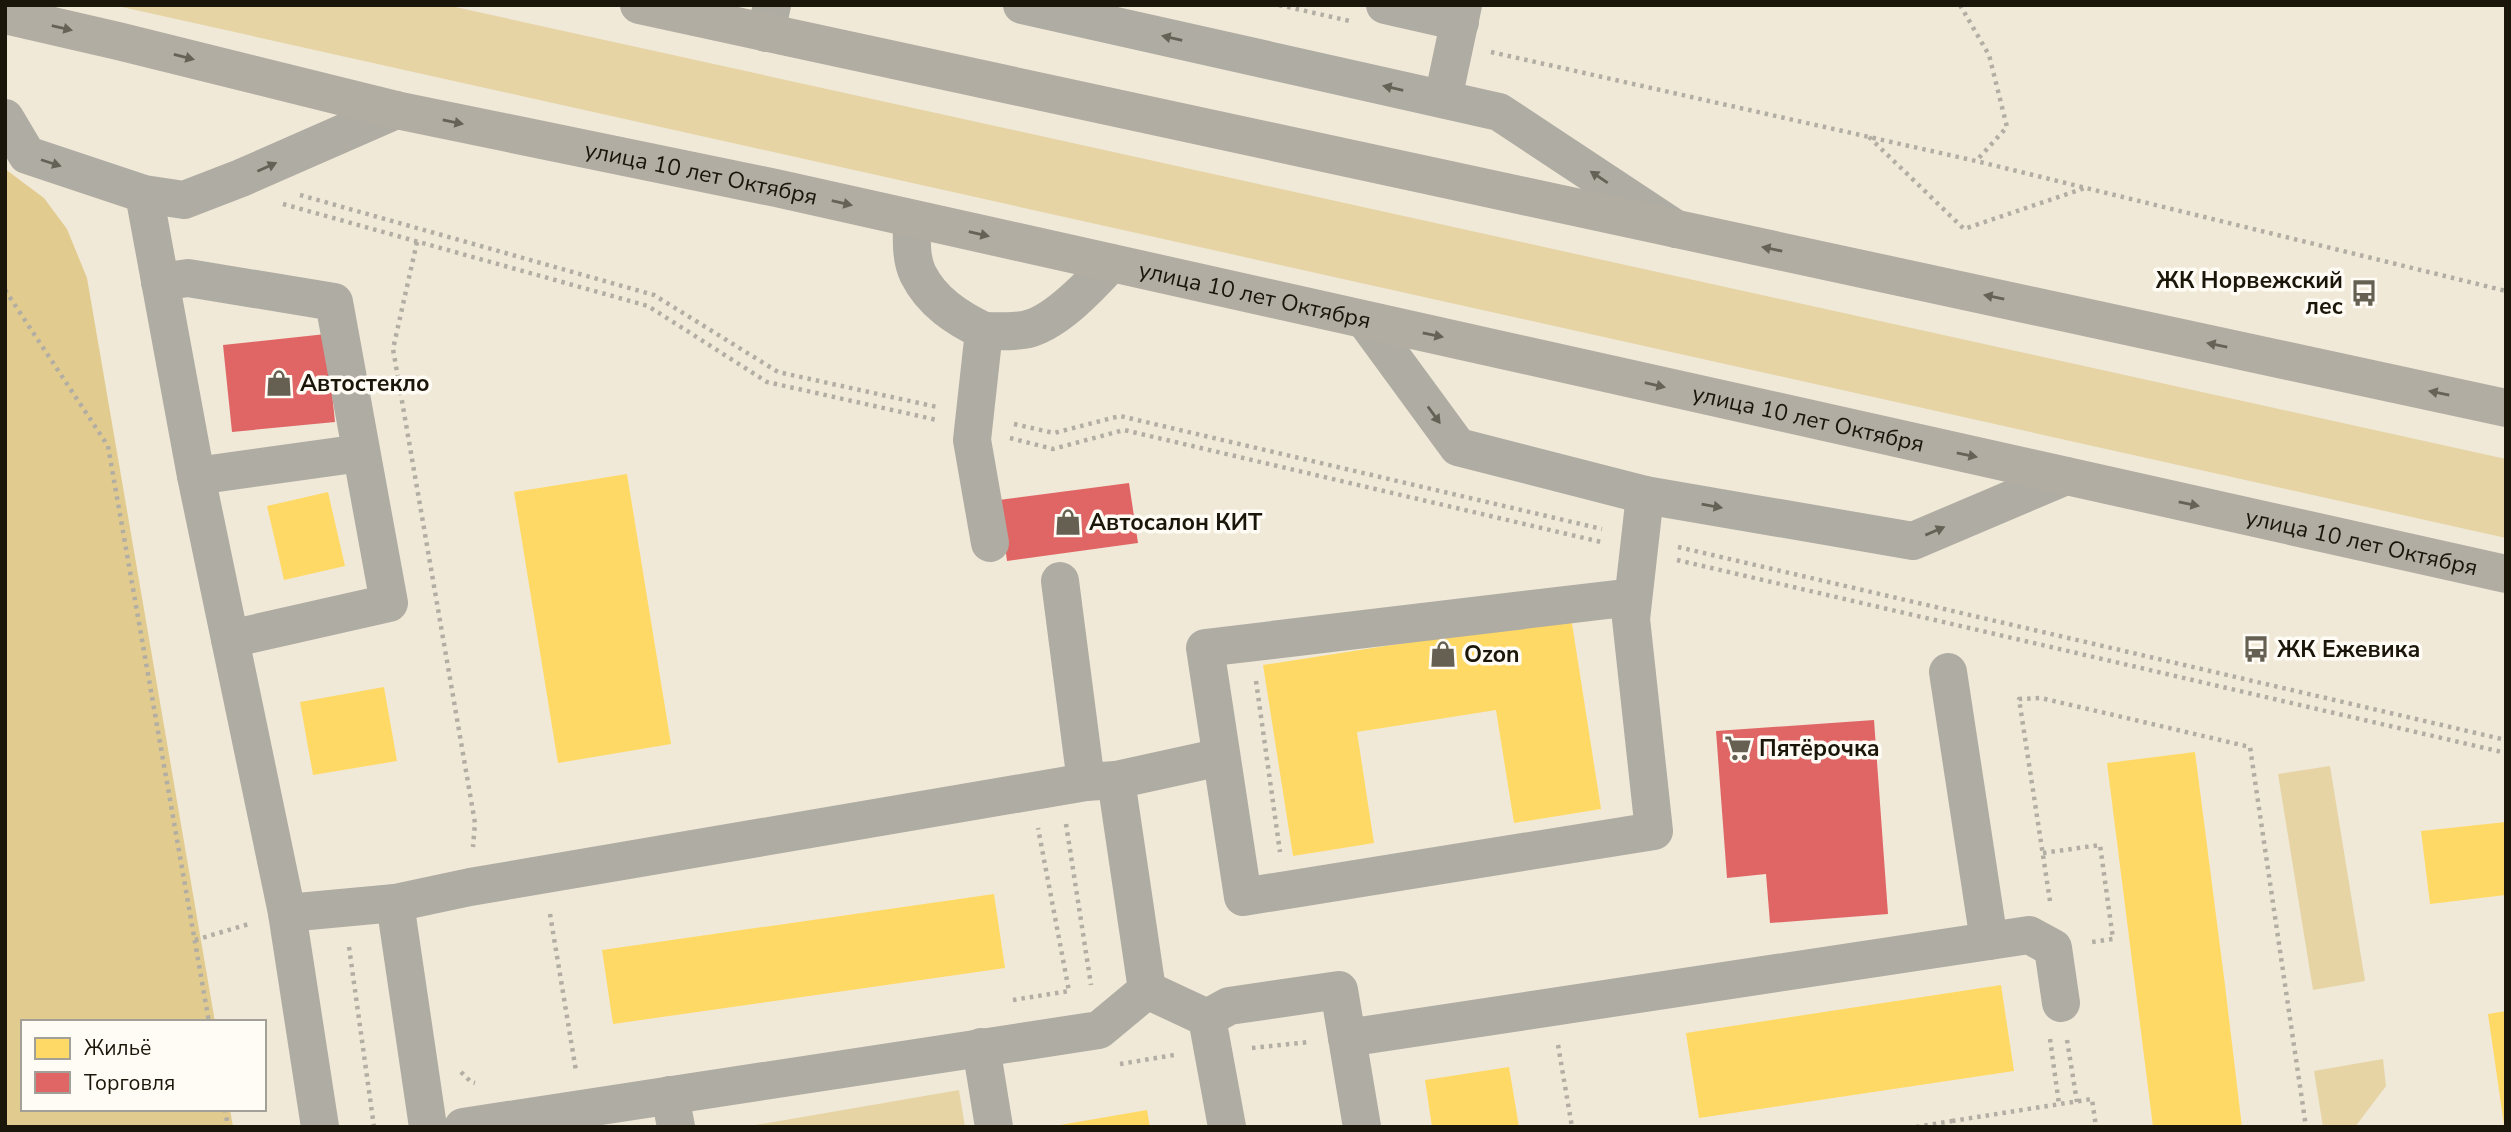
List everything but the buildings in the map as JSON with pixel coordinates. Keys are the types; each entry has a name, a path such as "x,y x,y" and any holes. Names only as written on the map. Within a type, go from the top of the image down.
{"main road":[{"path":"639,5 769,19 1676,229 2506,408"},
{"name":"улица 10 лет Октября","path":"5,15 396,110 912,219 2506,574"}],"lane":[{"path":"1022,5 1106,14 1499,112 1676,229"},
{"path":"1373,14 1459,24 1443,99"},
{"path":"5,118 27,155 144,194 184,200 396,110"},
{"path":"144,194 196,476 287,913 320,1127"},
{"path":"912,219 912,246 917,273 936,299 955,316 984,331 1026,330 1054,315 1082,295 1111,263"},
{"path":"160,282 188,278 334,302 388,603 230,639"},
{"path":"1365,320 1458,447 1645,495 1913,541 2066,476"},
{"path":"984,331 972,440 990,543"},
{"path":"196,476 361,453"},
{"path":"1633,597 1205,648 1243,897 1654,831 1631,619 1645,495"},
{"path":"1060,582 1147,990"},
{"path":"1948,672 1989,941"},
{"path":"287,913 395,903 470,887 1101,781 1221,757"},
{"path":"395,903 428,1127"},
{"path":"1347,1038 2029,935 2053,948 2061,1003"},
{"path":"1147,990 1207,1018"},
{"path":"463,1127 673,1111 981,1047 1099,1030 1147,990"},
{"path":"1207,1018 1229,1006 1339,990 1362,1127"},
{"path":"1207,1018 1227,1127"},
{"path":"981,1047 994,1127"}],"path":[{"path":"1279,5 1373,14"},
{"path":"1960,5 1989,55 2007,127 1976,160"},
{"path":"1459,24 1867,136 1976,160 2506,291"},
{"path":"1867,136 1964,229 2086,188"},
{"path":"230,182 418,242 648,306 767,382 973,422 1054,433 1120,416 2506,753"},
{"path":"230,182 654,295 778,372 973,422 1053,449 1124,430 2506,740"},
{"path":"418,242 393,349 475,823 470,887"},
{"path":"5,290 108,446 209,1020"},
{"path":"1250,642 1286,890"},
{"path":"1099,1030 1066,823 1101,781"},
{"path":"1000,1002 1069,990 1038,827 1025,830"},
{"path":"2043,853 2100,845 2113,939 2085,943"},
{"path":"548,903 576,1071 563,1073"},
{"path":"195,940 287,913"},
{"path":"349,946 374,1127"},
{"path":"2061,1003 2077,1102"},
{"path":"458,1069 471,1082 483,1083"},
{"path":"1916,1127 1952,1124 2092,1099 2096,1127"}],"shaded area":[{"path":"113,5 446,5 2506,459 2506,538"},
{"path":"5,169 44,198 67,229 87,278 215,1020 21,1020 21,1111 230,1111 233,1127 5,1127"},
{"path":"2330,766 2365,981 2313,990 2278,774"},
{"path":"2383,1059 2386,1086 2355,1127 2323,1127 2314,1071"},
{"path":"959,1090 965,1127 744,1127"}],"place":[{"name":"ЖК Норвежский лес","path":"2364,293"},
{"name":"Автостекло","path":"279,383"},
{"name":"Автосалон КИТ","path":"1068,522"},
{"name":"ЖК Ежевика","path":"2256,649"},
{"name":"Ozon","path":"1443,654"},
{"name":"Пятёрочка","path":"1738,748"}]}
